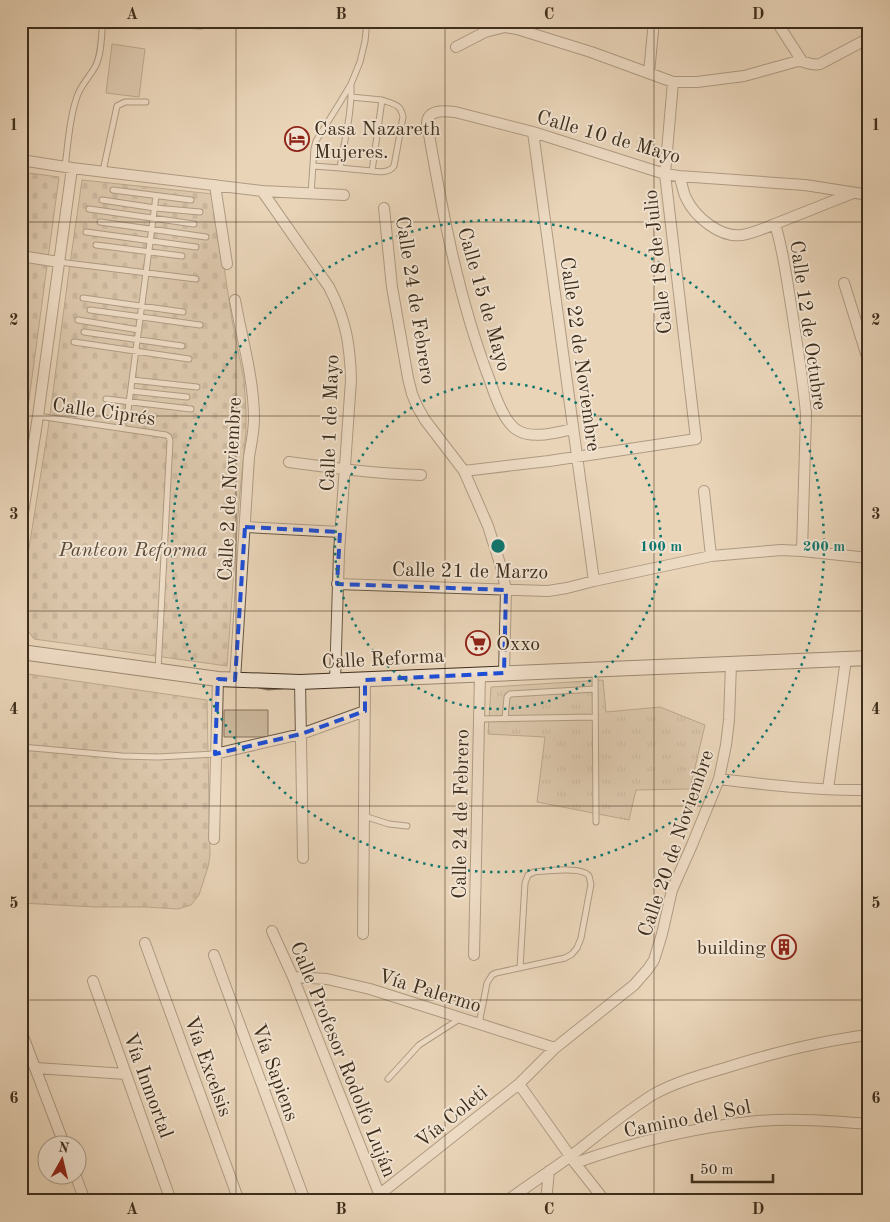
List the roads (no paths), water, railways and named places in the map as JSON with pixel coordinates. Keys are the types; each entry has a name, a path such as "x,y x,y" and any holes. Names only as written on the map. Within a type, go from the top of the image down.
{"street":[{"path":"649,73 654,21"},
{"path":"776,21 802,61"},
{"path":"456,47 485,32 505,27 591,52 673,82 697,82 744,76 792,62 802,61 820,64 869,38"},
{"name":"Calle 18 de Julio","path":"577,457 696,439 665,174 673,82"},
{"name":"Calle 10 de Mayo","path":"430,115 444,111 455,112 534,132 665,174 805,185 869,195"},
{"name":"Calle 15 de Mayo","path":"430,115 427,123 453,262 480,354 496,399 510,423 523,433 544,434 573,429"},
{"name":"Calle 22 de Noviembre","path":"534,132 594,581"},
{"path":"21,160 68,168 262,191 344,195"},
{"path":"21,526 59,262 68,168"},
{"name":"Calle 12 de Octubre","path":"679,176 686,198 693,209 712,227 727,234 742,235 776,224 854,192"},
{"path":"215,185 226,264"},
{"name":"Calle 1 de Mayo","path":"262,191 329,287 344,323 350,354 351,380 337,584 335,681"},
{"name":"Calle 24 de Febrero","path":"384,208 392,287 412,394 426,420 464,471 488,526 502,570 506,590 504,673"},
{"name":"Calle 12 de Octubre","path":"776,224 782,247 805,399 802,551"},
{"path":"21,256 59,262"},
{"path":"844,283 869,363"},
{"name":"Calle 2 de Noviembre","path":"235,300 254,404 235,680"},
{"path":"464,471 577,457"},
{"path":"289,462 345,470 421,474"},
{"path":"704,491 711,556"},
{"path":"245,527 340,532"},
{"name":"Calle 21 de Marzo","path":"337,584 548,591 711,556 781,550 869,558"},
{"name":"Calle Reforma","path":"21,652 218,679 300,682 869,658"},
{"path":"828,789 846,659"},
{"name":"Calle 20 de Noviembre","path":"519,1084 555,1048 634,985 654,960 672,890 719,779 729,720 731,664"},
{"name":"Calle 24 de Febrero","path":"474,955 480,674"},
{"path":"214,839 218,679"},
{"path":"363,934 366,680"},
{"path":"300,682 303,858"},
{"path":"215,754 301,734 365,711"},
{"path":"719,779 786,787 869,790"},
{"name":"Calle Profesor Rodolfo Luján","path":"272,931 293,977 381,1198"},
{"name":"Vía Excelsis","path":"145,943 239,1201"},
{"name":"Vía Sapiens","path":"214,955 305,1201"},
{"name":"Vía Palermo","path":"293,977 326,979 356,986 555,1048"},
{"name":"Vía Inmortal","path":"93,981 171,1201"},
{"path":"21,1031 60,1134"},
{"path":"507,1201 549,1171 572,1160 626,1113 670,1086 694,1077 790,1049 842,1038 869,1035"},
{"path":"36,1068 126,1074"},
{"path":"519,1084 572,1160 605,1201"},
{"name":"Vía Coleti","path":"381,1198 519,1084"},
{"name":"Camino del Sol","path":"572,1160 702,1128 758,1121 815,1120 869,1124"},
{"path":"546,1201 549,1171"},
{"path":"79,1184 85,1201"}],"lane":[{"path":"68,168 73,116 78,94 98,61 102,21"},
{"path":"171,21 179,25 201,26"},
{"path":"310,194 316,141 351,84 360,62 365,41 366,21"},
{"path":"340,168 348,120 351,84"},
{"path":"313,166 387,172 394,166 403,117 401,109 382,100 351,97"},
{"path":"372,171 382,100"},
{"path":"103,172 116,108 122,103 146,102"},
{"path":"113,190 191,200"},
{"path":"128,411 156,196"},
{"path":"102,200 200,212"},
{"path":"89,209 194,224"},
{"path":"100,222 206,237"},
{"path":"86,232 196,247"},
{"path":"96,244 182,256"},
{"path":"59,262 196,278"},
{"path":"82,298 183,312"},
{"path":"90,310 200,325"},
{"path":"78,320 139,330"},
{"path":"84,332 182,346"},
{"path":"74,342 189,359"},
{"path":"132,380 197,387"},
{"path":"131,391 187,397"},
{"path":"106,399 190,409"},
{"name":"Calle Ciprés","path":"38,416 168,436 170,441 158,672"},
{"path":"595,669 596,822"},
{"path":"505,719 507,697 510,694 595,689"},
{"path":"479,719 595,717"},
{"path":"21,747 122,756 158,757 215,754"},
{"path":"364,816 389,824 407,826"},
{"path":"479,1024 487,982 496,973 520,968 564,958 572,954 577,948 581,938 591,884 589,876 584,872 576,870 534,872 528,875 525,883 520,968"},
{"path":"388,1079 418,1045 461,1018"}],"waterway":[{"path":"259,687 268,689 282,688"}],"place":[{"name":"Casa Nazareth Mujeres.","path":"297,139"},
{"name":"Oxxo","path":"478,643"},
{"name":"building","path":"784,947"}],"park label":[{"name":"Panteon Reforma","path":"133,549"}]}
